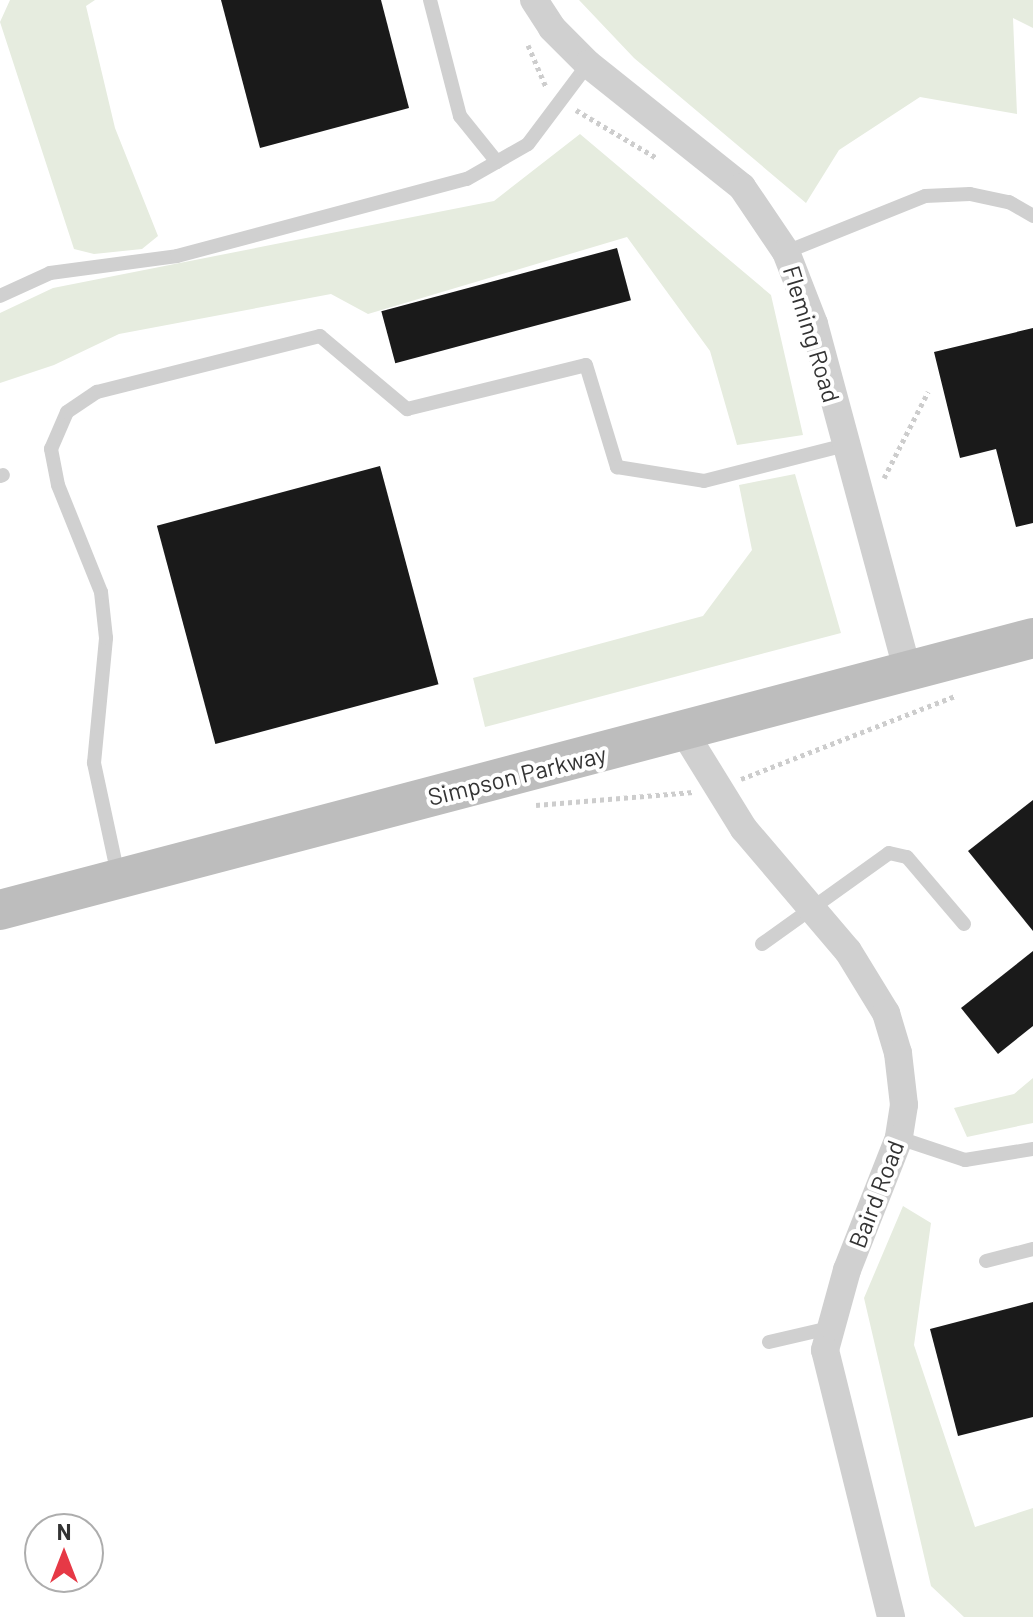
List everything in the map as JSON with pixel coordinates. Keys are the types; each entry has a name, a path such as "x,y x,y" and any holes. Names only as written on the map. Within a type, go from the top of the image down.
{"main road":[{"name":"Simpson Parkway","path":"0,910 1033,638"}],"street":[{"name":"Fleming Road","path":"534,0 552,28 588,64 742,187 786,252 814,324 908,672"},
{"name":"Baird Road","path":"684,732 744,829 848,951 886,1013 898,1053 904,1105 899,1138 829,1328 825,1350 891,1617"}],"lane":[{"path":"430,0 460,116 497,162"},
{"path":"0,296 50,273 177,256 467,179 528,144 588,64"},
{"path":"786,252 925,196 970,194 1009,202 1033,216"},
{"path":"118,877 94,763 106,638 101,592 58,485 51,449 67,412 97,392 320,336 407,409 586,365 617,467 704,481 845,445"},
{"path":"762,944 809,906 889,853 907,857 964,924"},
{"path":"899,1138 965,1160 1033,1149"},
{"path":"986,1261 1033,1249"},
{"path":"769,1342 829,1328"}],"path":[{"path":"859,492 883,480 928,392"},
{"path":"521,806 665,797 718,788 965,693"}],"shaded area":[{"path":"10,0 95,0 86,6 115,128 158,236 142,249 94,254 74,249 0,22"},
{"path":"579,0 1033,0 1033,28 1013,18 1017,114 920,97 839,150 806,203 634,58"},
{"path":"580,134 771,295 803,435 737,445 710,351 627,237 368,314 331,294 119,334 54,365 0,383 0,313 53,288 494,201"},
{"path":"795,474 841,633 485,727 473,678 703,616 752,550 739,485"},
{"path":"1033,1078 1033,1123 967,1137 954,1108 1014,1094"},
{"path":"903,1206 931,1223 914,1345 975,1527 1033,1508 1033,1617 964,1617 931,1586 864,1298"}],"building":[{"path":"221,0 381,0 409,108 260,148"},
{"path":"617,248 631,300 395,363 381,311"},
{"path":"1033,328 1033,523 1016,527 996,449 960,458 934,352"},
{"path":"380,466 438,684 215,744 157,526"},
{"path":"1033,800 1033,931 968,851"},
{"path":"1033,951 1033,1026 998,1054 961,1008"},
{"path":"1033,1302 1033,1417 958,1436 930,1329"}]}
